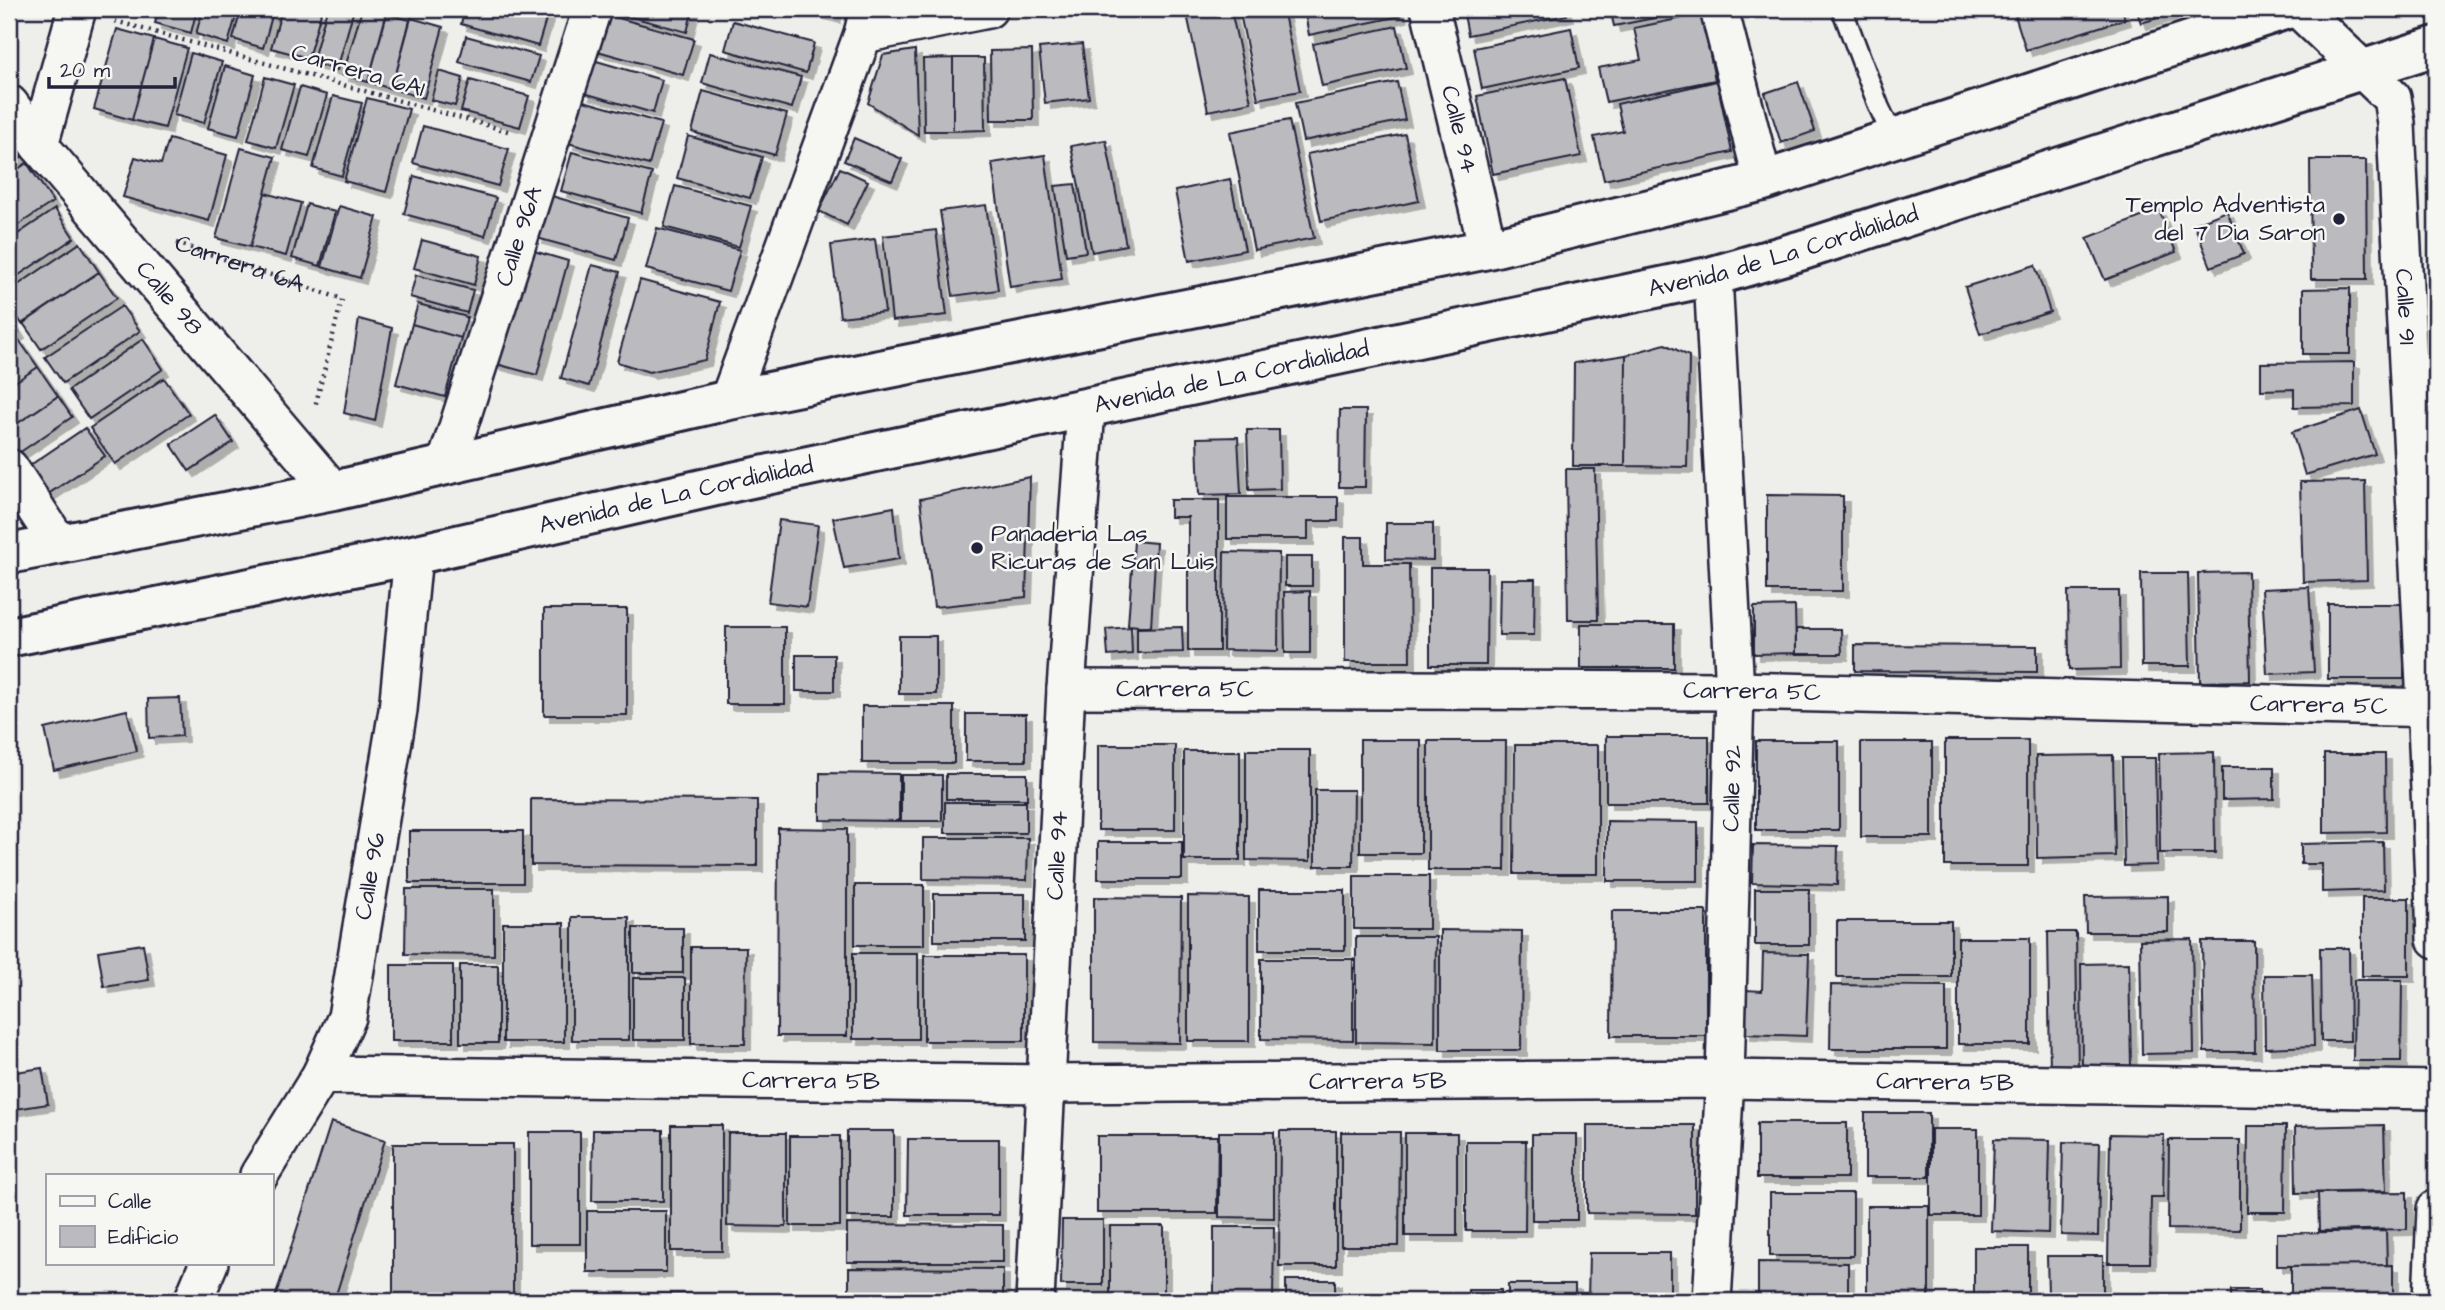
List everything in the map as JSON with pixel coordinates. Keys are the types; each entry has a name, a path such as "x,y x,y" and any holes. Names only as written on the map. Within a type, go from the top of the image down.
{"main road":[{"path":"9,554 333,491 729,400 1488,249 1763,181 2287,9"},
{"name":"Avenida de La Cordialidad","path":"9,637 413,555 742,480 1713,276 1806,249 2436,46"}],"street":[{"path":"39,145 77,9"},
{"name":"Calle 96A","path":"446,465 592,9"},
{"path":"729,400 866,22 988,9"},
{"name":"Calle 94","path":"1430,9 1488,249"},
{"path":"1719,9 1763,181"},
{"name":"Calle 91","path":"2299,9 2392,98 2396,123 2421,362 2436,939"},
{"name":"Calle 98","path":"9,104 39,145 333,491"},
{"name":"Calle 92","path":"1712,1301 1725,1079 1735,691 1713,276"},
{"name":"Calle 94","path":"1035,1301 1066,689 1086,409"},
{"path":"9,468 59,544"},
{"name":"Calle 96","path":"260,1174 321,1075 347,1017 398,710 413,555"},
{"name":"Carrera 5C","path":"1066,689 1735,691 2432,708"},
{"name":"Carrera 5B","path":"321,1075 1047,1084 1725,1079 2436,1090"},
{"path":"2432,1301 2436,1209"},
{"path":"193,1301 209,1264"}],"lane":[{"path":"1842,9 1894,139"}],"path":[{"name":"Carrera 6A1","path":"77,9 549,143"},
{"name":"Carrera 6A","path":"176,242 341,299 302,456"}],"building":[{"path":"159,9 197,9 191,33 155,23"},
{"path":"203,9 238,9 228,44 196,34"},
{"path":"241,9 274,9 263,48 233,39"},
{"path":"282,9 322,9 308,58 271,48"},
{"path":"327,9 354,9 337,70 312,63"},
{"path":"362,9 387,12 368,82 343,75"},
{"path":"465,9 549,9 538,46 461,24"},
{"path":"618,9 693,9 687,32 617,13"},
{"path":"804,9 837,9 834,17"},
{"path":"1239,9 1283,9 1300,91 1258,99"},
{"path":"1304,9 1399,9 1401,16 1309,35"},
{"path":"1463,9 1565,9 1567,15 1468,35"},
{"path":"1610,9 1699,9 1614,26"},
{"path":"2013,9 2122,9 2125,19 2026,50"},
{"path":"2136,9 2184,9 2185,10 2141,23"},
{"path":"1231,10 1251,102 1208,111 1188,19"},
{"path":"387,14 410,20 392,89 368,82"},
{"path":"604,14 694,39 683,75 594,50"},
{"path":"1702,14 1715,80 1606,102 1598,68 1641,60 1634,28"},
{"path":"411,18 443,27 424,98 392,89"},
{"path":"733,21 814,43 806,73 725,50"},
{"path":"1397,26 1406,68 1322,86 1313,44"},
{"path":"1571,28 1579,68 1482,89 1474,48"},
{"path":"117,29 154,39 132,120 94,109"},
{"path":"466,36 539,56 531,82 459,62"},
{"path":"154,39 187,48 165,128 132,120"},
{"path":"1082,44 1089,98 1045,103 1039,48"},
{"path":"915,50 918,135 868,103 883,55"},
{"path":"1032,50 1033,120 991,120 990,51"},
{"path":"191,53 222,62 204,123 174,115"},
{"path":"710,53 801,77 792,108 702,83"},
{"path":"953,58 984,58 985,130 953,131"},
{"path":"953,58 953,131 924,131 923,59"},
{"path":"593,60 662,80 653,113 584,93"},
{"path":"225,66 255,75 238,136 208,128"},
{"path":"439,71 463,78 455,106 431,100"},
{"path":"265,77 294,85 276,148 248,140"},
{"path":"1565,78 1581,156 1493,174 1477,96"},
{"path":"470,80 529,96 520,127 461,111"},
{"path":"1717,81 1732,152 1604,180 1594,137 1623,131 1617,104"},
{"path":"1397,82 1405,120 1303,141 1295,103"},
{"path":"1798,82 1815,131 1781,143 1765,93"},
{"path":"300,87 327,95 309,157 282,150"},
{"path":"703,91 787,114 775,155 692,132"},
{"path":"333,96 362,103 342,176 313,168"},
{"path":"367,98 409,109 386,192 344,181"},
{"path":"580,100 661,123 649,165 568,143"},
{"path":"1289,120 1314,238 1254,250 1230,132"},
{"path":"423,126 509,149 498,186 413,163"},
{"path":"1405,134 1419,201 1321,221 1307,154"},
{"path":"9,135 23,156 9,165"},
{"path":"688,136 762,157 750,198 677,178"},
{"path":"854,138 902,159 892,181 844,161"},
{"path":"169,139 227,155 209,221 123,197 135,157 161,164"},
{"path":"1106,140 1126,245 1092,252 1071,146"},
{"path":"241,148 275,157 250,247 216,238"},
{"path":"572,152 652,173 641,213 561,191"},
{"path":"1045,155 1062,279 1010,287 992,163"},
{"name":"Templo Adventista del 7 Dia Saron","path":"2310,160 2366,160 2367,279 2311,279"},
{"path":"27,163 53,202 9,231 9,175"},
{"path":"840,168 868,181 847,225 819,211"},
{"path":"414,176 496,198 485,236 404,214"},
{"path":"1230,179 1245,250 1189,261 1175,191"},
{"path":"1075,184 1086,252 1066,255 1055,186"},
{"path":"675,186 751,206 739,247 664,227"},
{"path":"265,193 301,203 286,256 250,247"},
{"path":"548,195 628,218 616,260 537,238"},
{"path":"307,204 335,212 320,266 292,258"},
{"path":"986,205 998,290 953,296 940,211"},
{"path":"339,206 377,217 360,278 322,267"},
{"path":"55,209 74,238 10,281 9,240"},
{"path":"2159,210 2176,252 2105,280 2087,238"},
{"path":"2227,211 2244,254 2211,267 2194,224"},
{"path":"657,228 740,250 728,291 646,269"},
{"path":"936,230 947,315 892,321 883,236"},
{"path":"875,239 885,312 840,317 831,245"},
{"path":"422,240 481,256 474,285 414,268"},
{"path":"80,243 99,272 22,324 9,305 9,291"},
{"path":"520,247 568,261 537,375 489,362"},
{"path":"592,265 620,272 589,386 561,378"},
{"path":"2035,265 2050,312 1980,334 1965,287"},
{"path":"99,272 117,298 41,349 23,323"},
{"path":"416,275 473,290 467,313 410,297"},
{"path":"640,280 720,302 705,360 649,372 617,362"},
{"path":"2350,288 2350,354 2303,354 2303,289"},
{"path":"418,304 467,317 461,338 412,324"},
{"path":"122,306 140,331 63,383 45,357"},
{"path":"9,317 19,333 9,340"},
{"path":"359,319 392,328 375,421 344,413"},
{"path":"412,324 461,338 445,397 396,384"},
{"path":"143,339 163,369 89,419 69,390"},
{"path":"19,340 38,367 9,386 9,347"},
{"path":"1665,344 1689,356 1687,467 1625,466 1626,355"},
{"path":"1626,355 1625,466 1573,466 1574,363"},
{"path":"2354,362 2354,406 2294,407 2294,389 2261,390 2261,363"},
{"path":"38,367 58,396 9,429 9,386"},
{"path":"164,378 189,414 115,464 90,428"},
{"path":"58,396 72,417 13,457 9,452 9,429"},
{"path":"1340,410 1366,410 1365,487 1339,487"},
{"path":"2361,410 2375,454 2305,475 2292,432"},
{"path":"215,415 233,442 189,471 171,444"},
{"path":"85,428 105,456 45,496 26,468"},
{"path":"1247,430 1279,430 1280,489 1249,490"},
{"path":"1238,437 1241,494 1199,495 1197,438"},
{"path":"1566,469 1595,469 1598,620 1568,620"},
{"name":"Panaderia Las Ricuras de San Luis","path":"1030,477 1026,597 934,607 920,499"},
{"path":"2365,481 2367,580 2303,582 2300,482"},
{"path":"1767,495 1843,496 1843,591 1767,591"},
{"path":"1227,497 1338,497 1338,521 1308,521 1308,539 1227,539"},
{"path":"1170,500 1219,500 1219,651 1188,651 1188,517 1170,517"},
{"path":"894,507 899,559 844,568 833,518"},
{"path":"779,520 818,525 807,607 768,602"},
{"path":"1386,523 1433,523 1433,560 1386,559"},
{"path":"1345,537 1363,537 1363,564 1409,564 1410,662 1345,662"},
{"path":"1134,541 1156,543 1151,627 1128,625"},
{"path":"1224,552 1279,553 1278,651 1223,650"},
{"path":"1285,557 1312,557 1312,586 1285,586"},
{"path":"1430,568 1487,568 1486,665 1430,665"},
{"path":"2248,572 2250,681 2200,682 2198,573"},
{"path":"2141,573 2188,573 2190,666 2142,666"},
{"path":"1500,579 1535,579 1534,635 1499,635"},
{"path":"2309,587 2314,672 2267,674 2262,589"},
{"path":"1310,591 1310,653 1285,653 1284,592"},
{"path":"2068,591 2119,591 2120,669 2069,670"},
{"path":"2328,604 2404,604 2404,679 2328,679"},
{"path":"1795,606 1796,653 1754,654 1754,607"},
{"path":"544,609 627,609 627,715 544,715"},
{"path":"1581,624 1674,624 1674,668 1581,668"},
{"path":"726,627 785,627 785,704 726,704"},
{"path":"1131,627 1132,654 1108,656 1106,629"},
{"path":"1182,627 1183,652 1137,653 1137,628"},
{"path":"1796,629 1841,629 1842,654 1796,654"},
{"path":"899,636 936,636 936,694 899,694"},
{"path":"1855,645 2037,646 2037,672 1855,671"},
{"path":"796,655 834,655 834,691 796,691"},
{"path":"180,698 182,736 149,738 148,699"},
{"path":"862,706 954,706 954,763 862,763"},
{"path":"127,710 137,751 54,770 45,729"},
{"path":"966,714 1026,714 1026,761 966,761"},
{"path":"1606,736 1709,736 1709,803 1606,803"},
{"path":"1360,740 1421,740 1421,853 1360,853"},
{"path":"1945,740 2028,740 2028,866 1945,866"},
{"path":"1428,741 1506,741 1505,870 1428,870"},
{"path":"1756,741 1839,741 1839,830 1756,830"},
{"path":"1861,742 1932,742 1932,837 1861,837"},
{"path":"1098,745 1175,745 1175,830 1098,830"},
{"path":"1515,745 1598,745 1598,874 1514,874"},
{"path":"1246,750 1310,750 1310,861 1246,860"},
{"path":"1184,751 1240,751 1240,860 1184,860"},
{"path":"2214,752 2215,853 2160,853 2159,753"},
{"path":"2324,754 2385,754 2386,832 2324,833"},
{"path":"2113,755 2115,856 2037,858 2036,756"},
{"path":"2122,758 2155,758 2157,865 2124,866"},
{"path":"2222,767 2274,767 2274,799 2222,800"},
{"path":"820,773 899,774 899,821 820,820"},
{"path":"946,774 1027,774 1027,799 946,799"},
{"path":"901,775 942,775 942,821 901,821"},
{"path":"1315,790 1354,790 1353,866 1315,866"},
{"path":"531,799 757,800 757,866 531,865"},
{"path":"945,802 1026,802 1026,833 945,833"},
{"path":"1607,821 1698,822 1698,881 1607,881"},
{"path":"778,828 847,829 847,1036 777,1036"},
{"path":"409,831 523,831 523,883 409,883"},
{"path":"923,838 1028,838 1027,880 923,879"},
{"path":"1098,842 1182,842 1182,879 1098,879"},
{"path":"2383,842 2384,890 2322,892 2322,864 2301,864 2301,844"},
{"path":"1753,845 1838,846 1837,885 1752,883"},
{"path":"1354,876 1429,876 1429,929 1354,929"},
{"path":"855,885 924,885 924,945 855,945"},
{"path":"406,889 494,889 494,955 405,954"},
{"path":"1755,889 1809,889 1809,945 1755,945"},
{"path":"1259,890 1345,890 1345,950 1259,950"},
{"path":"934,894 1025,894 1025,941 934,941"},
{"path":"1188,896 1249,897 1249,1041 1188,1041"},
{"path":"2168,896 2168,932 2086,932 2085,897"},
{"path":"1094,897 1181,898 1180,1043 1094,1042"},
{"path":"2362,898 2409,898 2409,976 2362,976"},
{"path":"1612,911 1706,911 1706,1036 1611,1036"},
{"path":"572,917 629,917 629,1040 572,1040"},
{"path":"1837,921 1951,921 1951,977 1837,977"},
{"path":"503,923 564,923 564,1042 503,1042"},
{"path":"633,928 683,928 683,973 633,973"},
{"path":"1440,930 1522,931 1521,1050 1440,1050"},
{"path":"2048,932 2076,932 2078,1073 2050,1073"},
{"path":"1356,937 1436,937 1435,1043 1356,1042"},
{"path":"1958,938 2030,938 2030,1044 1958,1044"},
{"path":"2192,939 2194,1053 2142,1054 2140,940"},
{"path":"2202,941 2254,941 2255,1052 2204,1052"},
{"path":"143,944 149,980 104,987 98,951"},
{"path":"691,947 746,947 745,1044 691,1044"},
{"path":"2320,948 2349,948 2350,1041 2321,1041"},
{"path":"853,953 918,953 918,1039 853,1039"},
{"path":"1763,953 1809,954 1806,1036 1745,1034 1746,990 1762,991"},
{"path":"924,955 1024,955 1024,1041 924,1041"},
{"path":"1261,959 1353,959 1353,1040 1261,1039"},
{"path":"2129,963 2131,1066 2082,1067 2081,964"},
{"path":"391,965 453,965 453,1041 391,1041"},
{"path":"460,965 498,965 498,1043 460,1043"},
{"path":"2264,975 2312,975 2314,1046 2265,1048"},
{"path":"633,978 685,978 685,1040 633,1040"},
{"path":"2354,980 2402,980 2401,1061 2353,1061"},
{"path":"1831,985 1946,986 1946,1049 1830,1049"},
{"path":"42,1068 48,1104 9,1110 9,1073"},
{"path":"1865,1113 1929,1113 1929,1177 1865,1177"},
{"path":"331,1122 385,1140 334,1301 274,1301"},
{"path":"1757,1123 1847,1123 1847,1178 1757,1178"},
{"path":"671,1125 722,1125 722,1251 671,1251"},
{"path":"1587,1125 1695,1125 1695,1214 1587,1213"},
{"path":"2384,1125 2386,1191 2296,1193 2295,1127"},
{"path":"2248,1126 2286,1126 2285,1212 2247,1212"},
{"path":"1931,1129 1978,1129 1978,1215 1931,1215"},
{"path":"593,1130 663,1130 663,1201 592,1201"},
{"path":"847,1131 894,1131 894,1217 847,1217"},
{"path":"1280,1131 1336,1131 1336,1266 1279,1266"},
{"path":"529,1132 580,1132 580,1244 529,1244"},
{"path":"1219,1132 1274,1132 1274,1218 1219,1217"},
{"path":"1341,1132 1400,1132 1399,1246 1341,1246"},
{"path":"728,1133 786,1133 786,1227 727,1226"},
{"path":"1405,1133 1457,1133 1457,1236 1405,1236"},
{"path":"1532,1134 1577,1134 1577,1220 1532,1220"},
{"path":"2110,1134 2164,1135 2163,1197 2151,1197 2150,1263 2108,1263"},
{"path":"790,1136 840,1136 840,1226 790,1226"},
{"path":"1097,1136 1218,1136 1217,1213 1097,1213"},
{"path":"908,1139 999,1139 999,1215 907,1215"},
{"path":"1994,1139 2050,1140 2048,1233 1991,1231"},
{"path":"2169,1140 2240,1140 2240,1230 2168,1229"},
{"path":"1466,1141 1526,1141 1525,1231 1466,1231"},
{"path":"2063,1142 2100,1143 2098,1236 2061,1235"},
{"path":"393,1144 513,1144 513,1300 393,1300"},
{"path":"2407,1192 2407,1229 2319,1231 2318,1193"},
{"path":"1770,1193 1853,1193 1853,1256 1770,1256"},
{"path":"1867,1206 1929,1206 1929,1301 1867,1301"},
{"path":"587,1211 666,1211 666,1272 587,1272"},
{"path":"1062,1220 1103,1220 1103,1285 1061,1285"},
{"path":"847,1224 1003,1225 1003,1262 847,1262"},
{"path":"1110,1226 1164,1226 1164,1301 1110,1301"},
{"path":"1214,1227 1274,1227 1273,1301 1214,1301"},
{"path":"2386,1231 2387,1265 2277,1266 2277,1233"},
{"path":"1974,1247 2028,1247 2028,1301 1974,1301"},
{"path":"1589,1253 1670,1253 1670,1301 1588,1301"},
{"path":"2047,1256 2103,1256 2103,1294 2048,1294"},
{"path":"1758,1262 1848,1263 1848,1301 1758,1301"},
{"path":"2393,1265 2393,1301 2291,1301 2291,1266"},
{"path":"849,1268 1003,1269 1003,1301 849,1301"},
{"path":"1286,1280 1335,1280 1335,1301 1286,1301"},
{"path":"1508,1284 1575,1284 1575,1301 1508,1301"},
{"path":"1468,1290 1501,1290 1501,1301 1468,1301"},
{"path":"2231,1290 2260,1290 2260,1301 2231,1301"},
{"path":"648,1294 707,1294 707,1301 648,1301"}],"place":[{"name":"Templo Adventista del 7 Dia Saron","path":"2339,219"},
{"name":"Panaderia Las Ricuras de San Luis","path":"977,548"}]}
